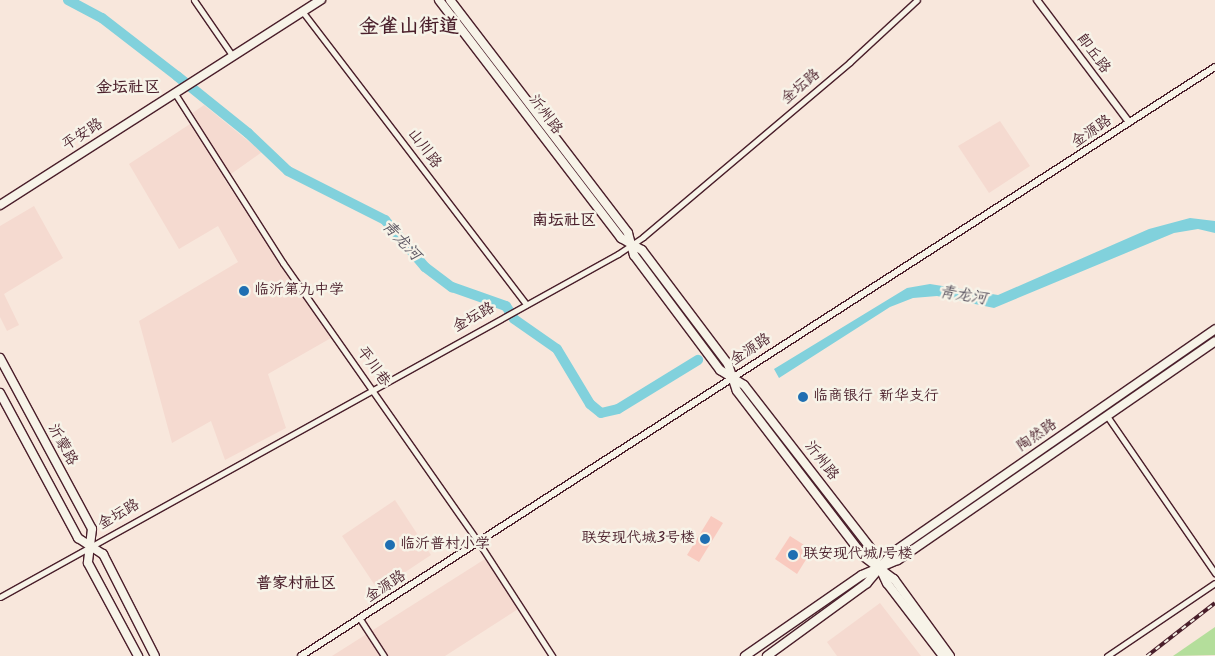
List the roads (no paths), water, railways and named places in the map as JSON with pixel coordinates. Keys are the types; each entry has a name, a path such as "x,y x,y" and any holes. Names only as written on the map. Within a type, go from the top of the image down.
{"main road":[{"path":"232,55 321,0"},
{"name":"沂州路","path":"439,0 630,246 720,370 744,385 871,549 878,568 950,656"},
{"name":"沂州路","path":"450,0 628,233 630,246"},
{"name":"平安路","path":"0,205 232,55"},
{"name":"陶然路","path":"767,656 867,583 892,553 1215,329"},
{"name":"陶然路","path":"745,656 862,575 897,560 1215,341"},
{"name":"沂蒙路","path":"0,358 92,529 88,563 138,656"},
{"path":"1124,404 1115,404 1136,385"},
{"name":"沂蒙路","path":"0,393 78,538 103,554 155,656"},
{"path":"1067,444 1094,420 1085,420"},
{"path":"914,613 938,656"},
{"path":"914,613 955,656"},
{"name":"沂州路","path":"914,613 943,656"}],"street":[{"path":"194,0 232,55"},
{"name":"金坛路","path":"0,597 372,388 630,246 850,62 917,0"},
{"name":"即丘路","path":"1037,0 1129,122"},
{"name":"山川路","path":"302,10 526,304"},
{"name":"金源路","path":"301,656 1215,67"},
{"name":"平川巷","path":"177,90 284,263 479,542 552,656"},
{"path":"1107,416 1214,570"},
{"path":"1107,656 1215,583"},
{"path":"360,619 384,656"}],"water":[{"path":"1190,218 1215,221 1215,233 1198,229 1174,233 994,308 937,296 913,298 890,307 779,378 774,369 907,288 930,284 998,295 1149,229"}],"waterway":[{"name":"青龙河","path":"68,0 102,18 177,76 248,133 288,171 385,220 425,267 452,287 506,306 514,319 557,349 590,404 601,413 618,409 698,360"}],"railway":[{"path":"1147,656 1215,603"}],"place":[{"name":"临沂第九中学","path":"244,291"},
{"name":"临商银行 新华支行","path":"803,397"},
{"name":"联安现代城3号楼","path":"705,539"},
{"name":"临沂普村小学","path":"390,545"},
{"name":"联安现代城1号楼","path":"793,555"}],"district":[{"name":"金雀山街道","path":"409,27"},
{"name":"金坛社区","path":"128,88"},
{"name":"南坛社区","path":"564,221"},
{"name":"普家村社区","path":"296,584"}]}
